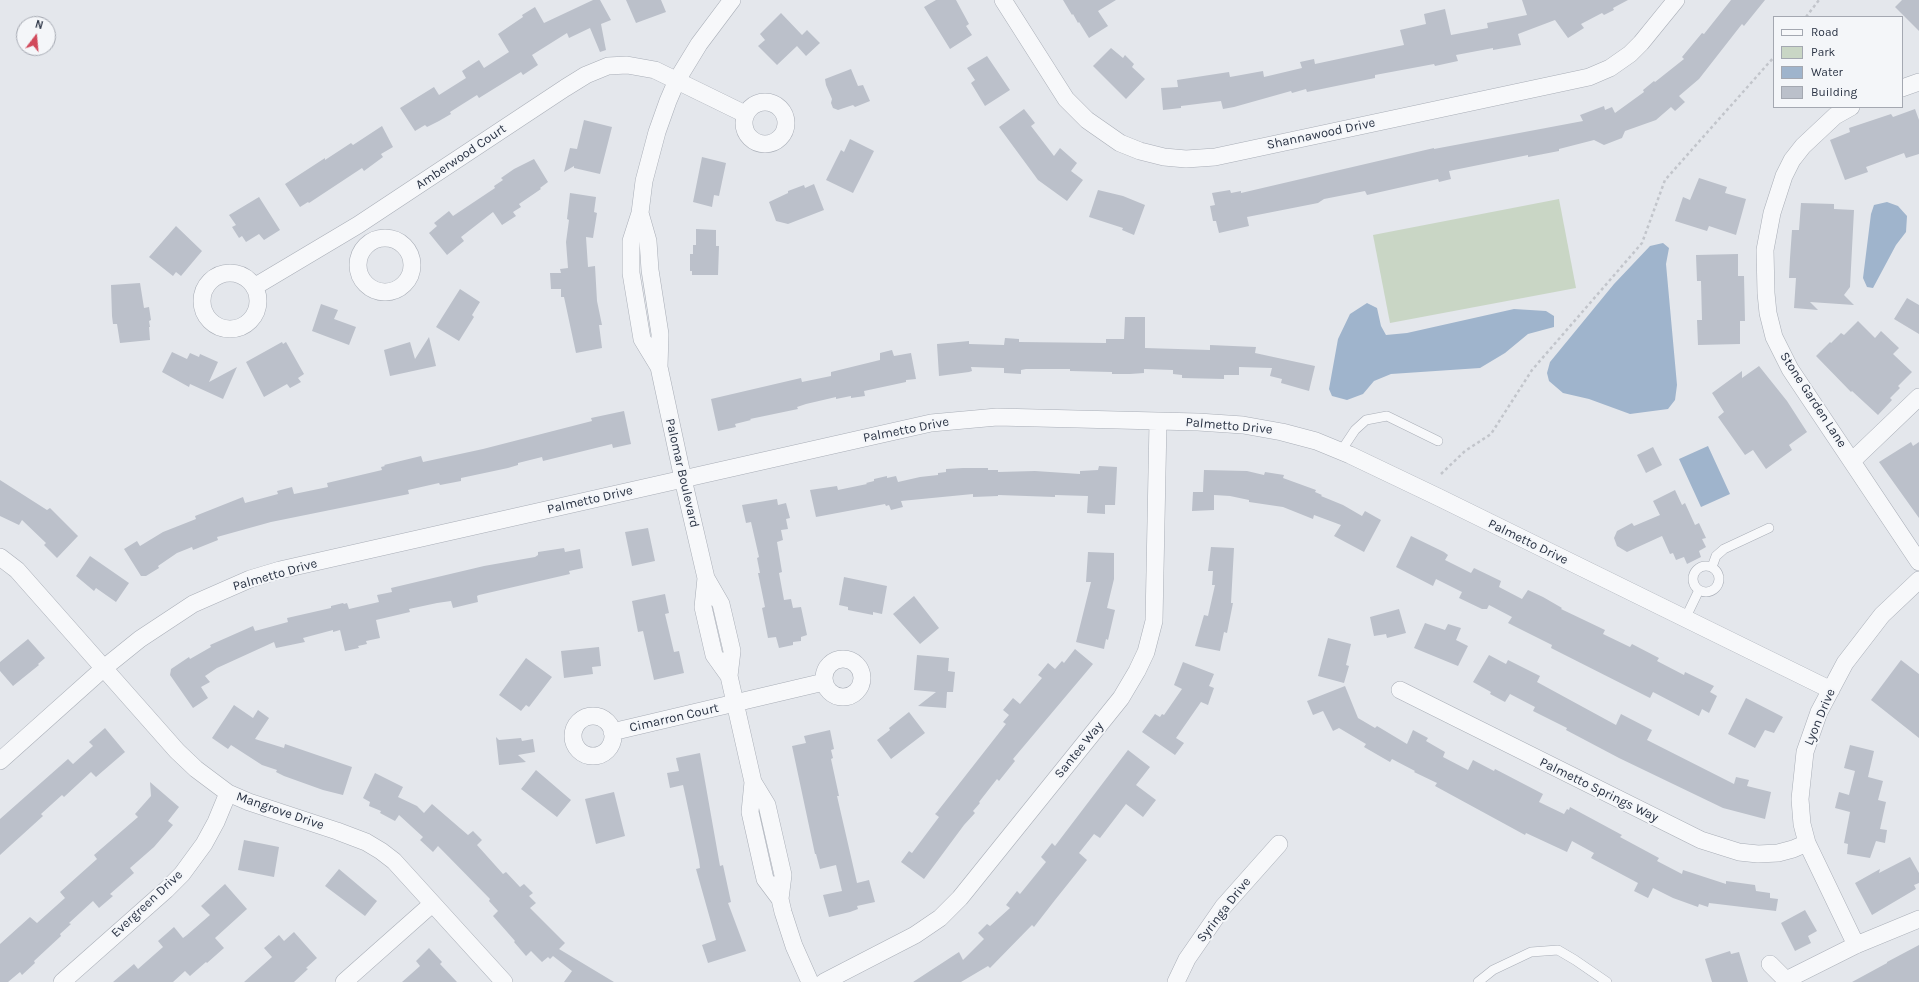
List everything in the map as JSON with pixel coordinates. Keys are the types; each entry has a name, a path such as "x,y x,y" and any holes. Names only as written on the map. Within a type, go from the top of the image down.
{"street":[{"name":"Palomar Boulevard","path":"732,0 699,44 677,80 657,132 644,181 640,213 648,241 650,270 660,334 659,367 683,480 706,578 721,604 732,651 729,676 753,782 767,805 783,875 780,899 794,946 810,982"},
{"name":"Shannawood Drive","path":"1003,0 1066,99 1087,120 1120,143 1140,151 1164,157 1186,159 1215,157 1589,77 1610,68 1630,54 1641,44 1676,0"},
{"name":"Amberwood Court","path":"254,287 358,225 586,76 608,66 627,65 655,70 745,114"},
{"path":"1903,88 1919,82"},
{"name":"Stone Garden Lane","path":"1849,108 1834,116 1818,130 1792,160 1784,176 1772,213 1765,250 1768,313 1774,337 1790,369 1919,562"},
{"path":"358,225 371,241"},
{"name":"Stone Garden Lane","path":"1852,461 1919,397"},
{"name":"Palmetto Drive","path":"0,761 104,668 140,638 193,604 250,579 280,570 931,423 996,417 1198,422 1244,425 1282,432 1316,441 1341,451 1830,690"},
{"name":"Santee Way","path":"824,982 915,935 940,918 955,903 1120,698 1137,671 1146,652 1154,621 1158,422"},
{"name":"Mangrove Drive","path":"0,557 17,570 177,751 212,782 228,793 249,802 283,812 366,842 394,861 504,982"},
{"name":"Lyon Drive","path":"1856,944 1807,843 1802,824 1800,799 1805,752 1819,712 1845,663 1882,615 1919,580"},
{"name":"Cimarron Court","path":"612,732 824,682"},
{"name":"Palmetto Springs Way","path":"1400,690 1701,840 1739,852 1758,854 1778,853 1807,843"},
{"name":"Evergreen Drive","path":"62,982 182,874 204,844 216,822 228,793"},
{"name":"Syringa Drive","path":"1176,982 1187,959 1224,907 1279,844"},
{"path":"344,982 432,904"},
{"path":"1770,964 1785,981 1856,944 1919,918"}],"lane":[{"path":"1341,451 1355,430 1366,420 1387,416 1438,442"},
{"path":"1712,567 1716,556 1724,549 1769,528"},
{"path":"1702,566 1712,567 1718,575 1717,585 1709,591 1699,590 1693,582 1694,572 1702,566"},
{"path":"1684,619 1699,590"},
{"path":"1478,982 1493,970 1531,952 1558,950 1576,960 1607,982"}],"path":[{"path":"1807,16 1819,0"},
{"path":"1441,474 1466,451 1491,434 1532,370 1642,243 1665,180 1773,58"}],"green space":[{"path":"1559,199 1576,288 1390,323 1373,235"}],"water":[{"path":"1887,202 1898,206 1907,216 1906,232 1896,245 1873,288 1867,287 1863,278 1871,214 1874,205"},
{"path":"1663,243 1669,248 1666,264 1677,385 1675,400 1668,409 1630,414 1589,399 1563,393 1549,381 1547,373 1550,362 1614,284 1650,246"},
{"path":"1367,303 1377,308 1381,326 1386,335 1407,333 1514,309 1546,311 1554,316 1554,327 1528,334 1505,353 1480,368 1391,374 1374,381 1363,394 1347,400 1332,396 1329,389 1338,339 1350,314"},
{"path":"1708,446 1730,494 1701,507 1679,459"}],"building":[{"path":"593,0 600,0 611,20 601,24 606,50 600,52 590,28 569,38 567,33 532,55 538,65 523,75 521,72 479,98 477,95 450,112 451,114 427,127 425,125 415,131 400,108 434,87 439,95 466,78 462,71 479,60 484,68 509,52 498,34 523,17 522,15 535,7 544,23"},
{"path":"626,0 661,0 666,12 636,23"},
{"path":"936,0 956,0 969,24 966,26 972,35 950,49 924,7"},
{"path":"1063,0 1116,0 1098,11 1108,26 1089,38"},
{"path":"1522,0 1628,0 1613,8 1614,10 1604,15 1602,13 1581,24 1584,28 1568,38 1555,20 1518,34 1521,45 1493,50 1493,48 1456,55 1458,61 1375,75 1375,78 1307,92 1306,89 1292,93 1291,91 1223,109 1221,101 1163,110 1161,88 1178,87 1177,80 1229,72 1230,77 1263,71 1264,77 1302,68 1300,62 1314,59 1315,64 1404,45 1400,30 1426,24 1424,14 1445,9 1451,35 1488,28 1487,23 1527,15"},
{"path":"1731,0 1765,0 1744,26 1742,24 1699,79 1679,96 1685,102 1675,111 1671,107 1656,120 1625,131 1622,138 1604,145 1594,140 1559,149 1559,151 1528,157 1528,155 1449,171 1451,179 1439,182 1438,179 1367,195 1365,191 1324,199 1318,203 1247,217 1249,226 1219,233 1216,221 1213,221 1210,206 1215,205 1212,193 1230,190 1231,193 1241,191 1241,193 1434,148 1583,121 1580,115 1604,106 1605,110 1612,107 1615,113 1644,92 1643,90 1684,59 1682,57 1702,33 1704,34"},
{"path":"1902,0 1919,0 1919,31 1895,7"},
{"path":"781,13 802,35 807,30 820,43 806,56 797,46 777,65 758,46 765,40 760,34"},
{"path":"1111,48 1123,58 1125,55 1134,64 1132,67 1145,79 1126,99 1093,66"},
{"path":"987,56 1010,90 985,106 971,83 975,80 967,68"},
{"path":"851,69 858,86 863,85 870,101 855,107 853,105 838,110 833,108 831,103 832,99 825,79"},
{"path":"1024,109 1035,123 1031,126 1054,156 1060,148 1077,163 1071,171 1083,180 1067,201 1038,180 999,127"},
{"path":"1915,109 1919,120 1919,154 1906,158 1904,153 1866,167 1868,172 1845,180 1830,140 1850,132 1849,128 1891,114 1893,117"},
{"path":"584,120 612,127 600,174 574,168 574,166 564,172 570,148 577,149"},
{"path":"382,126 393,147 381,154 383,157 364,171 362,168 309,203 308,202 300,207 285,184 325,158 325,160 351,143 353,145"},
{"path":"850,139 874,151 853,193 826,180 841,150 844,152"},
{"path":"702,157 726,163 719,196 714,195 712,207 693,202"},
{"path":"534,159 548,182 540,188 541,189 519,204 521,207 513,212 516,216 502,225 493,212 461,237 464,241 447,255 429,233 437,226 434,223 449,211 453,216 495,188 494,186 503,180 501,178 514,169"},
{"path":"1699,178 1727,187 1725,193 1746,199 1736,235 1709,226 1707,231 1675,221 1683,197 1690,200"},
{"path":"814,184 824,210 788,224 776,221 769,202 788,193 788,191 804,185 805,188"},
{"path":"1098,190 1123,196 1145,205 1134,235 1122,230 1123,228 1089,217"},
{"path":"570,193 596,197 594,212 597,213 593,238 586,237 588,267 595,266 597,301 602,325 599,325 602,348 576,353 564,297 561,297 561,289 551,289 550,273 561,273 560,269 568,268 566,242 569,220 567,219"},
{"path":"259,197 280,230 264,240 259,234 246,242 242,236 239,238 232,227 236,225 229,215"},
{"path":"1801,203 1834,204 1834,209 1854,210 1850,287 1844,295 1854,305 1810,302 1818,310 1794,308 1796,278 1789,278 1790,258 1792,230 1799,230"},
{"path":"176,226 202,251 181,276 176,272 173,276 149,257"},
{"path":"696,229 716,230 716,246 719,246 718,275 692,275 692,271 690,271 690,254 693,254 693,245 696,245"},
{"path":"1738,254 1738,276 1744,276 1745,321 1740,321 1740,344 1698,345 1697,320 1702,320 1701,281 1697,281 1696,255"},
{"path":"140,283 144,308 149,307 151,320 149,321 150,340 120,343 117,324 113,324 111,285"},
{"path":"460,289 480,302 472,315 474,317 459,341 436,327"},
{"path":"1907,298 1919,305 1919,334 1894,319"},
{"path":"321,304 338,310 334,319 356,327 349,345 312,331"},
{"path":"1125,317 1145,317 1145,348 1210,350 1210,345 1256,347 1255,353 1315,366 1309,391 1281,383 1282,379 1270,376 1272,368 1239,367 1239,375 1224,375 1224,379 1182,378 1182,375 1173,374 1173,370 1144,369 1144,373 1112,374 1112,372 1070,371 1070,369 1026,369 1021,370 1021,374 1004,373 1004,368 971,367 972,371 969,372 939,376 937,344 969,341 969,344 1004,345 1005,338 1019,339 1019,342 1106,343 1106,339 1124,339"},
{"path":"1858,321 1875,338 1881,331 1899,348 1893,354 1912,372 1898,386 1900,388 1890,398 1892,400 1878,415 1852,391 1851,392 1816,356 1841,333 1844,335"},
{"path":"429,337 436,366 390,376 384,350 410,342 415,359"},
{"path":"282,342 283,344 286,342 304,374 298,378 301,382 290,388 287,384 264,397 246,362"},
{"path":"892,350 894,356 911,353 916,379 906,380 906,382 864,391 865,396 851,398 851,396 836,399 836,397 806,404 797,407 798,409 750,419 751,420 735,424 736,427 718,431 711,399 801,378 802,382 831,376 831,372 880,360 880,353"},
{"path":"172,352 187,359 190,353 199,357 200,354 218,362 209,382 237,367 223,399 190,384 189,387 162,372"},
{"path":"1759,366 1787,401 1807,432 1789,445 1792,450 1766,469 1753,450 1745,455 1718,417 1724,412 1712,393 1742,371 1742,378"},
{"path":"624,411 631,444 613,448 612,444 543,461 542,457 518,463 518,465 508,468 461,478 461,481 440,485 439,483 408,490 409,494 271,522 217,537 218,540 193,550 192,547 177,553 158,566 159,568 146,576 141,576 124,549 137,541 140,546 163,532 196,519 195,516 243,497 245,503 278,494 277,491 292,487 294,494 328,487 327,483 382,470 381,467 385,466 384,465 421,456 423,462 483,449 592,421 591,418"},
{"path":"1911,442 1913,446 1919,442 1919,518 1879,462"},
{"path":"1653,447 1662,465 1646,473 1637,455"},
{"path":"1099,466 1117,467 1115,505 1105,505 1105,514 1087,513 1088,496 1055,495 1055,497 998,495 973,497 973,494 901,501 903,507 891,510 889,505 886,506 885,504 816,517 810,490 837,486 838,490 867,484 866,483 874,481 874,479 887,476 887,478 896,476 898,482 938,475 938,473 946,472 946,469 988,468 988,470 998,470 998,472 1035,471 1080,474 1080,471 1098,470"},
{"path":"1204,470 1247,471 1264,475 1265,472 1284,475 1283,478 1316,490 1315,492 1322,495 1321,496 1343,505 1362,516 1365,511 1381,520 1364,552 1334,536 1341,525 1314,515 1313,519 1283,507 1249,502 1249,500 1230,496 1214,495 1214,510 1192,511 1193,492 1203,492"},
{"path":"0,480 47,510 50,508 78,536 57,558 44,545 46,543 22,520 19,525 0,516"},
{"path":"1675,490 1682,505 1685,503 1695,525 1699,523 1706,538 1702,539 1706,547 1699,551 1701,557 1687,564 1684,557 1676,560 1673,553 1670,554 1662,536 1627,552 1617,546 1614,538 1617,531 1632,523 1634,526 1660,515 1653,501"},
{"path":"777,499 778,505 786,503 790,518 786,519 788,529 781,530 783,540 777,542 782,572 779,573 784,600 791,599 793,608 801,607 807,635 801,637 801,641 793,642 793,645 779,648 776,637 768,638 762,608 765,607 758,573 760,573 757,558 759,557 751,522 746,523 742,505"},
{"path":"648,528 655,561 632,566 625,532"},
{"path":"1411,536 1444,552 1448,555 1445,560 1471,573 1474,568 1501,581 1499,587 1522,599 1528,590 1543,597 1562,608 1561,609 1605,630 1603,634 1630,647 1632,644 1659,658 1657,661 1684,675 1685,672 1714,686 1710,692 1717,696 1709,713 1702,709 1699,716 1653,692 1650,698 1551,648 1552,645 1508,623 1512,617 1489,605 1487,609 1482,609 1459,598 1462,592 1436,579 1433,586 1396,567"},
{"path":"1211,547 1234,548 1231,603 1233,603 1227,633 1224,632 1220,651 1195,646 1204,615 1208,616 1215,585 1212,585 1213,571 1208,571"},
{"path":"564,548 565,552 580,549 583,568 569,571 570,574 479,595 477,596 478,602 453,608 451,601 437,603 409,609 410,612 376,620 380,638 366,641 367,644 358,646 359,648 345,651 340,630 333,632 333,630 303,638 305,642 276,648 274,642 217,668 205,676 210,682 201,687 208,698 193,708 170,675 171,669 189,657 190,659 211,647 210,645 253,626 255,631 288,622 287,618 331,608 331,606 343,603 347,603 349,609 379,602 377,595 392,592 391,588 484,566 535,557 538,555 538,552"},
{"path":"1088,552 1114,553 1114,579 1107,608 1115,610 1108,640 1106,639 1104,649 1076,642 1091,582 1086,582"},
{"path":"90,556 129,583 116,602 96,588 94,591 76,576"},
{"path":"844,577 887,586 882,614 873,612 873,615 848,610 848,607 839,605"},
{"path":"665,594 669,613 665,614 674,652 679,651 684,673 654,680 643,631 638,632 632,601"},
{"path":"914,596 939,628 920,644 893,614"},
{"path":"1399,609 1406,633 1387,638 1386,634 1374,636 1370,617"},
{"path":"1425,623 1445,630 1448,624 1461,628 1456,640 1468,646 1458,666 1414,648"},
{"path":"1328,638 1351,644 1346,665 1349,666 1344,683 1318,676"},
{"path":"28,639 45,658 38,664 39,665 13,686 0,671 0,662"},
{"path":"599,647 601,666 592,667 593,674 564,678 561,651"},
{"path":"1075,649 1093,664 1013,759 1015,761 999,781 997,779 973,811 975,813 964,825 924,879 901,862 909,851 912,853 939,817 935,814 1006,724 1003,722 1009,715 1003,710 1013,698 1020,704 1042,678 1038,675 1048,663 1055,669 1062,661 1064,663"},
{"path":"917,655 949,658 948,671 955,672 953,692 947,692 946,708 918,706 936,692 914,690"},
{"path":"1489,655 1506,664 1508,660 1540,676 1537,682 1616,725 1621,714 1652,730 1647,740 1734,784 1736,777 1749,780 1747,786 1771,792 1765,819 1723,808 1619,758 1566,730 1567,728 1533,711 1535,707 1510,694 1505,702 1490,694 1491,692 1473,682"},
{"path":"526,658 552,677 529,707 526,705 521,711 499,695"},
{"path":"1901,660 1919,674 1919,738 1871,700"},
{"path":"1183,662 1214,674 1209,686 1214,688 1208,705 1201,702 1176,738 1184,743 1175,755 1142,732 1155,714 1160,717 1162,714 1164,715 1182,689 1174,685"},
{"path":"1345,686 1358,718 1375,728 1377,726 1407,744 1413,730 1428,738 1426,741 1445,752 1443,757 1468,770 1473,760 1494,771 1495,769 1543,794 1539,802 1564,814 1570,807 1622,835 1620,837 1659,858 1657,861 1682,874 1683,870 1726,884 1726,881 1755,885 1756,891 1770,893 1770,898 1778,899 1776,911 1709,903 1708,907 1699,904 1698,907 1673,898 1653,888 1648,898 1634,891 1638,883 1591,858 1594,853 1572,841 1567,852 1526,833 1525,835 1435,786 1437,783 1414,772 1415,771 1392,759 1390,762 1364,747 1366,744 1339,728 1333,731 1323,711 1313,715 1307,701"},
{"path":"1746,698 1783,717 1774,733 1765,730 1755,748 1728,734"},
{"path":"234,705 253,718 258,710 269,718 255,739 284,748 285,744 352,767 343,795 323,790 284,776 276,772 277,770 262,765 231,745 228,749 212,738"},
{"path":"909,712 925,733 891,759 877,740"},
{"path":"105,728 125,752 96,777 91,772 64,797 62,795 41,814 43,816 0,855 0,819 68,759 73,764 93,746 89,742"},
{"path":"830,730 834,749 831,750 833,758 831,759 839,796 837,796 857,883 869,880 875,902 857,906 858,909 829,917 823,895 842,891 836,865 820,869 815,854 792,746 806,743 804,736"},
{"path":"496,737 499,740 521,738 522,741 533,739 535,752 518,755 526,762 499,765"},
{"path":"1850,745 1874,751 1868,777 1883,781 1878,800 1886,802 1880,829 1887,830 1885,843 1876,841 1870,858 1847,854 1848,844 1844,843 1850,812 1835,808 1839,792 1849,795 1855,771 1844,768"},
{"path":"1128,750 1150,767 1136,785 1156,800 1143,817 1126,804 1100,838 1094,834 1079,853 1087,860 1034,927 1032,925 990,968 988,966 961,982 913,982 959,952 963,960 984,939 978,933 987,924 990,926 1010,908 1006,905 1017,891 1020,894 1046,862 1041,857 1052,843 1055,846"},
{"path":"700,753 720,866 723,865 731,902 728,903 746,951 708,963 702,945 716,940 696,869 700,868 699,860 685,794 683,785 670,788 667,773 679,771 676,758"},
{"path":"536,770 571,800 557,817 521,789"},
{"path":"375,773 403,787 398,797 417,806 424,813 432,804 468,835 473,831 482,840 477,845 503,874 506,872 520,887 524,884 533,893 529,896 536,903 530,908 565,943 559,949 614,982 564,982 572,971 553,956 550,959 548,957 542,962 531,951 526,956 493,916 498,911 489,901 490,899 438,846 433,852 420,840 423,837 399,815 395,821 380,813 381,811 369,806 370,802 363,798"},
{"path":"150,782 179,807 168,821 173,825 154,847 130,868 134,873 110,894 113,896 99,908 93,901 69,923 71,924 60,934 61,936 34,961 35,963 22,975 20,972 8,982 0,982 0,944 30,917 37,923 65,898 60,892 97,859 94,855 138,817 135,814 151,796"},
{"path":"614,792 625,836 596,844 585,799"},
{"path":"244,840 279,847 274,877 238,870"},
{"path":"1910,857 1919,873 1919,883 1914,885 1916,889 1872,915 1855,883 1880,869 1879,873"},
{"path":"339,869 377,901 365,916 325,886"},
{"path":"225,884 247,909 215,938 224,948 207,963 206,962 190,976 185,971 173,982 113,982 134,964 138,969 163,947 158,941 174,927 183,938 210,915 201,906"},
{"path":"1805,910 1817,931 1808,936 1811,943 1795,951 1781,923"},
{"path":"294,932 317,958 306,968 308,969 294,982 244,982 272,957 264,948 279,935 284,941"},
{"path":"1919,945 1919,982 1852,982 1887,962"},
{"path":"429,948 442,962 440,964 457,982 402,982 420,966 416,961"},
{"path":"1730,951 1731,954 1739,952 1748,982 1712,982 1705,959"}]}
